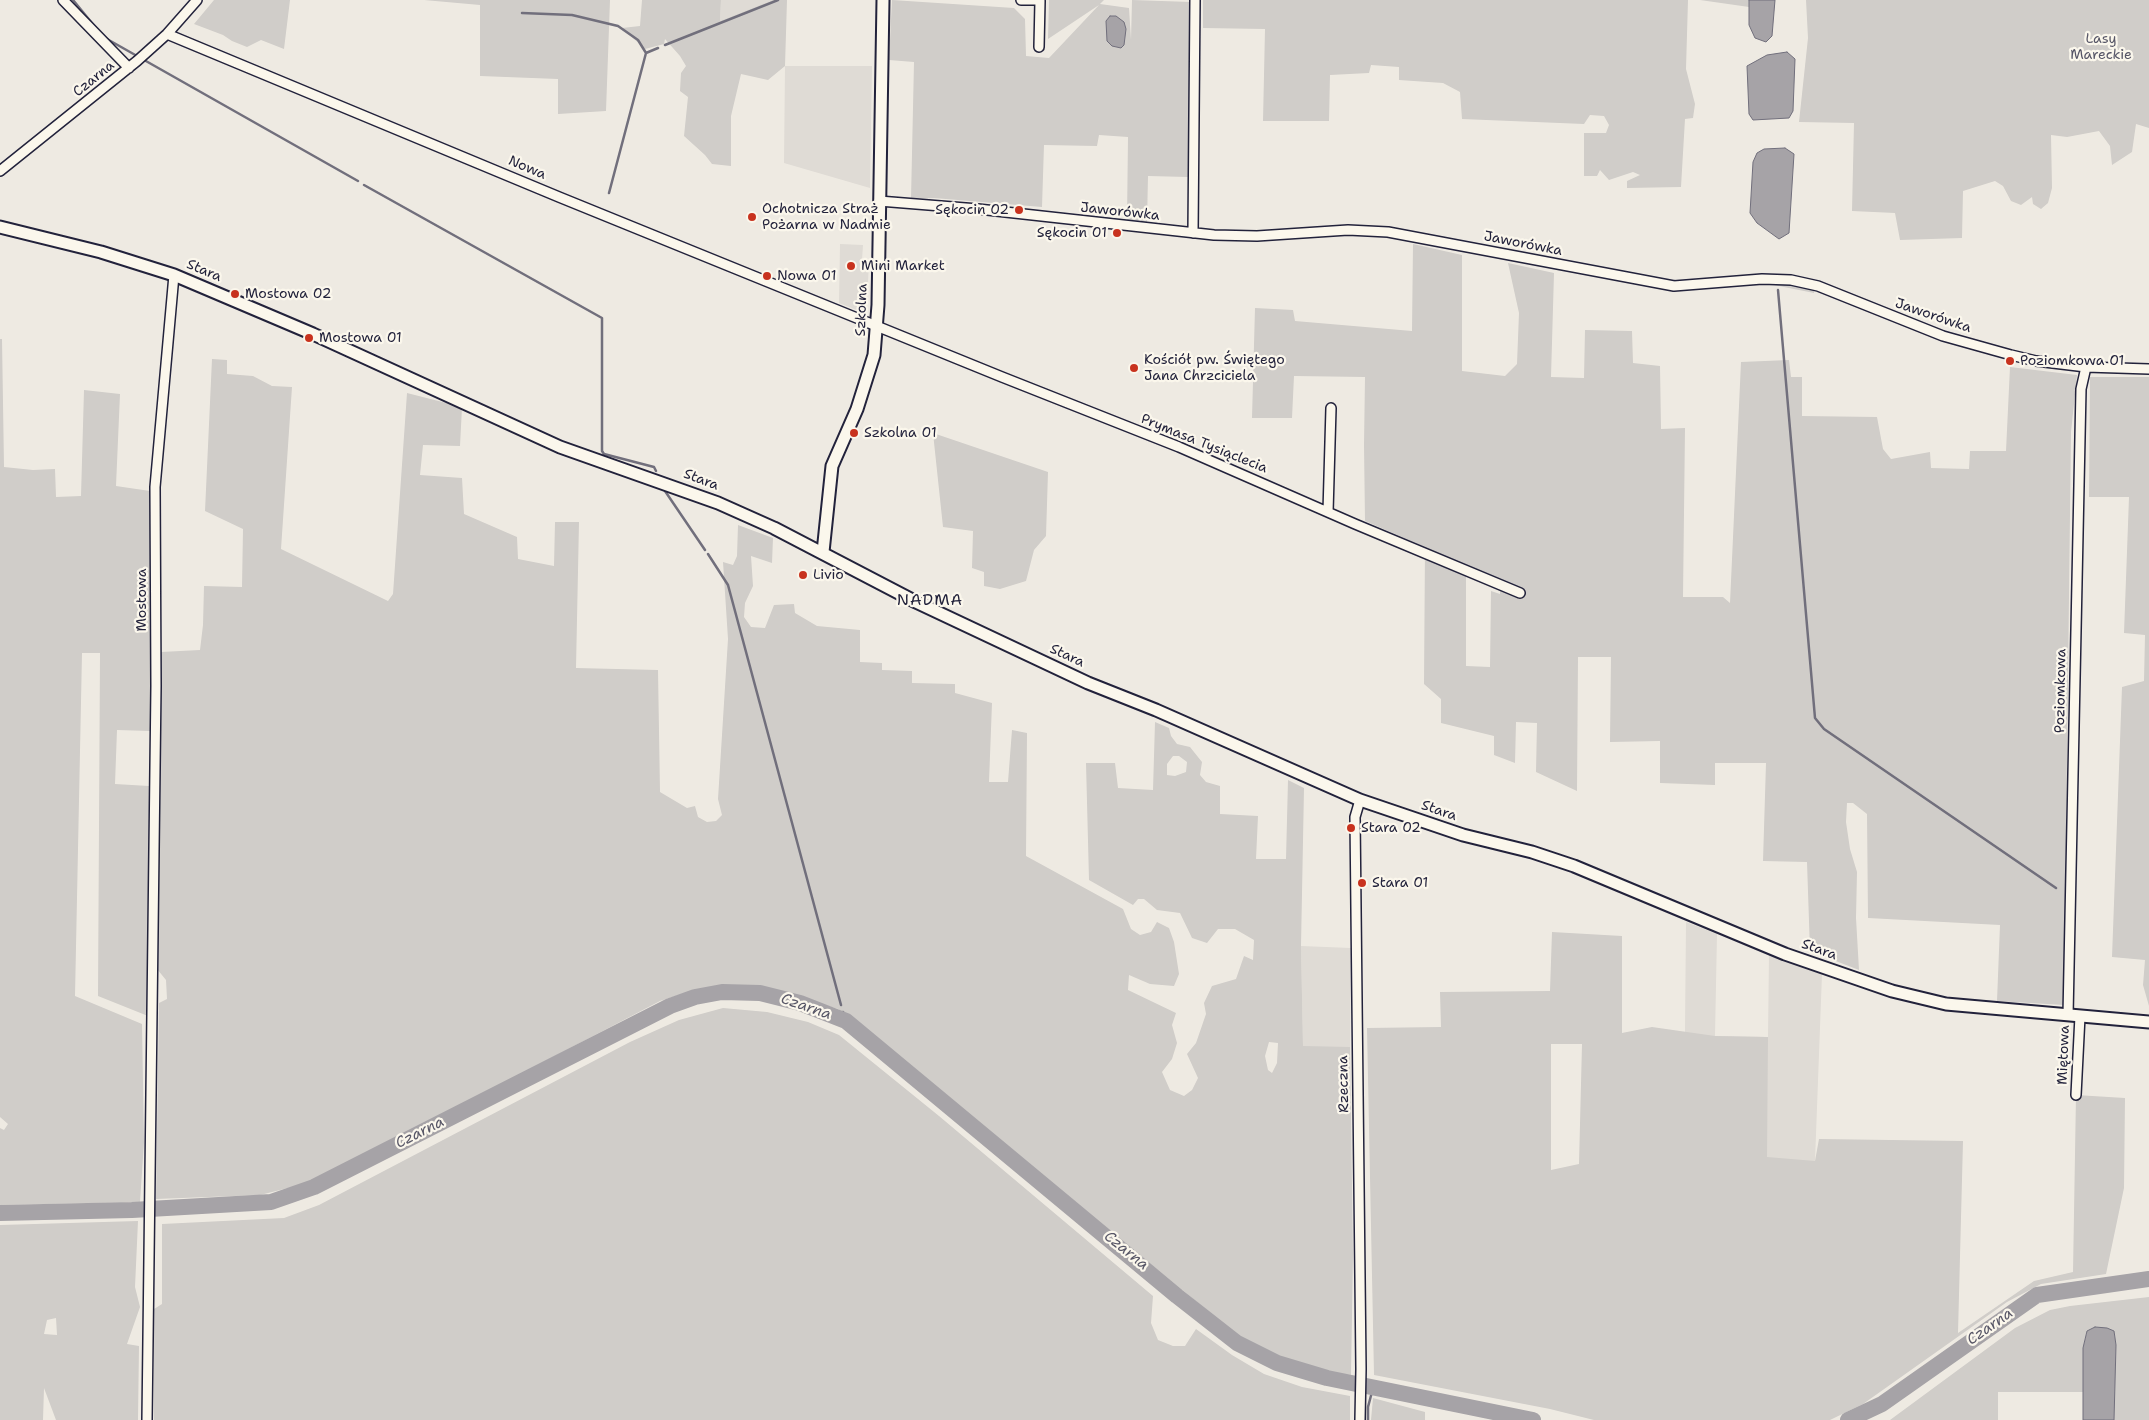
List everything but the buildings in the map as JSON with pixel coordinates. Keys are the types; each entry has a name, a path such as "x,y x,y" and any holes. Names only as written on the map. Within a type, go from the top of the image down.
{"street":[{"path":"62,0 128,68"},
{"name":"Czarna","path":"0,171 139,59 167,34 197,0"},
{"name":"Szkolna","path":"823,552 832,466 867,384 874,355 877,326 883,0"},
{"path":"1022,0 1040,0 1039,47"},
{"path":"1193,233 1195,0"},
{"name":"Nowa","path":"167,34 877,326"},
{"name":"Jaworówka","path":"879,201 978,209 1193,233 1257,236 1348,230 1388,232 1668,286 1691,286 1762,279 1791,280 1818,286 1904,322 1961,342 2036,361 2086,367 2149,369"},
{"name":"Stara","path":"0,227 100,252 174,275 313,334 512,427 560,447 718,503 823,552 916,602 1088,683 1156,710 1360,800 1463,835 1532,852 1574,866 1785,954 1884,988 1946,1004 2149,1022"},
{"name":"Mostowa","path":"147,1420 155,488 174,275"},
{"name":"Prymasa Tysiąclecia","path":"877,326 1188,451 1520,592"},
{"name":"Poziomkowa","path":"2074,1016 2081,389 2086,367"},
{"path":"1328,512 1331,408"},
{"name":"Rzeczna","path":"1360,800 1355,817 1360,1420"},
{"name":"Miętowa","path":"2074,1016 2076,1095"}],"shaded area":[{"path":"721,0 773,0 720,21"},
{"path":"1749,0 1775,0 1772,36 1766,42 1755,38 1749,25"},
{"path":"1110,16 1116,16 1124,22 1126,29 1124,45 1121,48 1112,46 1107,41 1106,21"},
{"path":"1787,52 1795,59 1793,111 1789,118 1753,120 1749,114 1747,66 1767,55"},
{"path":"785,66 872,66 870,188 784,163"},
{"path":"1785,148 1794,154 1789,233 1779,239 1757,223 1750,213 1753,162 1757,153 1764,149"},
{"path":"840,244 863,245 862,260 869,260 867,307 862,312 839,303"},
{"path":"1686,922 1717,934 1715,1036 1768,1037 1769,954 1822,974 1815,1161 1683,1245"},
{"path":"1301,946 1351,948 1350,1047 1303,1047"},
{"path":"2095,1327 2114,1331 2116,1345 2114,1420 2083,1420 2083,1348 2087,1331"}],"green space":[{"path":"214,0 290,0 284,49 261,40 247,47 194,24"},
{"path":"424,0 610,0 606,111 558,114 558,79 480,76 480,5"},
{"path":"642,0 721,0 720,21 773,0 787,0 785,66 768,80 741,74 731,116 731,166 712,164 684,136 688,97 680,91 681,73 686,66 680,56 665,39 664,44 645,49 622,28 640,26"},
{"path":"892,0 1014,8 1025,19 1026,56 1049,58 1099,5 1048,39 1049,0 1104,0 1100,4 1129,8 1131,40 1132,0 1191,2 1188,177 1148,176 1147,222 1127,220 1128,137 1099,135 1097,146 1044,145 1042,207 934,198 911,199 914,62 889,60"},
{"path":"1203,0 1688,0 1686,69 1695,104 1693,118 1685,119 1681,187 1627,188 1627,181 1640,175 1633,172 1609,180 1600,170 1597,176 1584,176 1584,133 1606,133 1609,125 1604,116 1590,115 1584,124 1462,119 1460,92 1443,83 1399,80 1399,67 1371,65 1369,73 1330,75 1329,121 1263,121 1265,29 1203,28"},
{"path":"1700,0 1749,0 1749,7"},
{"name":"Lasy Mareckie","path":"1806,0 2149,0 2149,128 2136,124 2132,152 2112,165 2110,146 2099,131 2067,137 2051,135 2052,188 2048,203 2041,209 2033,204 2032,197 2021,205 2011,201 2003,186 1995,181 1963,191 1962,238 1900,240 1895,213 1852,211 1854,123 1799,122 1808,38"},
{"path":"1413,244 1462,255 1462,371 1505,376 1517,364 1519,313 1508,263 1554,273 1551,377 1584,378 1585,330 1632,331 1633,363 1660,366 1661,429 1685,428 1683,597 1723,597 1730,603 1741,362 1789,360 1791,377 1802,377 1802,416 1877,417 1883,449 1891,459 1930,452 1931,468 1969,469 1970,451 2006,451 2010,367 2077,375 2071,432 2064,1005 1997,1001 2000,925 1868,918 1867,814 1853,803 1847,803 1846,822 1850,849 1857,872 1856,918 1859,970 1810,951 1807,862 1763,861 1766,763 1715,763 1715,785 1660,783 1660,741 1610,742 1611,657 1578,657 1577,791 1536,772 1537,723 1516,722 1515,763 1494,755 1494,736 1441,723 1441,699 1424,684 1425,547 1365,521 1365,377 1294,376 1292,418 1252,418 1255,308 1293,310 1295,321 1412,331","holes":["1466,566 1500,579 1500,594 1491,591 1490,667 1466,666"]},
{"path":"1769,284 1799,286 1814,290 1814,293"},
{"path":"0,339 2,339 4,467 33,470 55,469 56,497 81,496 84,390 120,394 116,486 150,491 152,651 150,731 117,730 115,784 149,786 148,1016 98,996 100,653 82,653 75,996 142,1024 144,1142 140,1202 0,1205 0,1128 4,1130 8,1124 0,1117"},
{"path":"212,359 227,360 227,374 253,376 272,386 292,387 281,549 388,601 393,594 407,393 462,407 460,446 423,445 420,475 462,478 464,514 517,537 518,559 554,566 555,522 579,522 576,668 658,670 660,792 687,808 695,806 698,817 707,822 716,821 722,815 718,799 728,639 723,562 733,565 737,556 738,525 773,538 772,563 751,556 753,586 745,603 744,617 751,627 765,628 774,605 794,604 795,613 817,626 860,630 860,662 882,663 882,670 912,671 912,683 955,684 955,693 992,703 989,782 1008,782 1012,730 1027,733 1026,856 1123,909 1131,929 1140,935 1151,932 1157,922 1169,928 1174,942 1179,974 1174,986 1150,984 1129,975 1128,990 1176,1013 1172,1025 1177,1043 1172,1059 1162,1072 1170,1090 1184,1096 1192,1090 1198,1078 1187,1054 1196,1043 1206,1014 1204,1003 1212,986 1236,979 1244,956 1253,960 1254,940 1235,929 1218,929 1207,943 1192,938 1180,913 1157,910 1144,899 1138,899 1133,905 1089,880 1086,763 1115,763 1118,788 1153,790 1155,722 1169,728 1171,736 1177,744 1190,747 1202,762 1200,775 1206,782 1220,786 1220,814 1258,816 1256,859 1286,859 1288,780 1304,788 1301,946 1303,1046 1350,1047 1353,1255 1351,1375 1287,1361 1242,1339 838,1009 782,992 739,986 697,989 660,1001 354,1161 300,1185 260,1195 156,1199 159,1003 167,999 166,980 157,969 161,652 200,650 204,586 242,587 243,529 205,511","holes":["1173,756 1179,756 1187,762 1186,772 1175,776 1167,775 1167,764","1269,1042 1278,1043 1277,1063 1272,1073 1268,1070 1265,1056"]},
{"path":"2090,377 2149,377 2149,1006 2143,985 2145,960 2112,957 2122,687 2144,681 2145,635 2124,633 2129,497 2089,497"},
{"path":"933,433 1048,472 1046,536 1034,550 1026,581 1000,589 984,586 984,572 972,568 973,531 943,527"},
{"path":"1552,932 1622,936 1622,1033 1652,1027 1715,1036 1768,1037 1767,1157 1815,1161 1819,1139 1963,1141 1958,1333 2034,1281 2073,1272 2076,1095 2125,1098 2124,1188 2106,1274 2041,1284 2007,1302 1863,1404 1830,1420 1594,1420 1550,1409 1374,1375 1367,1028 1441,1027 1440,992 1550,991","holes":["1551,1044 1582,1044 1579,1164 1551,1170"]},
{"path":"723,1008 767,1012 808,1022 839,1035 939,1116 1153,1296 1151,1323 1158,1340 1173,1346 1185,1346 1196,1329 1232,1355 1264,1374 1302,1387 1350,1396 1350,1420 154,1420 154,1309 162,1304 162,1224 284,1218 319,1205 630,1042 679,1020"},
{"path":"138,1221 135,1287 140,1307 127,1344 139,1346 138,1420 56,1420 44,1388 43,1420 0,1420 0,1225","holes":["56,1318 57,1335 44,1334 47,1320"]},
{"path":"2149,1297 2149,1420 2114,1420 2116,1345 2114,1332 2107,1328 2095,1327 2087,1331 2083,1348 2083,1392 1998,1392 1998,1420 1890,1420 2015,1328 2050,1310"},
{"path":"1373,1398 1425,1412 1425,1420 1371,1420"}],"waterway":[{"path":"73,0 96,28"},
{"path":"665,45 778,0"},
{"path":"522,13 572,15 618,26 638,40 646,53"},
{"path":"107,39 358,181"},
{"path":"609,193 646,53 658,48"},
{"path":"364,185 602,318 602,451 604,454 654,467 656,471"},
{"path":"1778,290 1815,718 1824,729 2056,888"},
{"path":"665,491 705,550"},
{"path":"708,554 728,585 841,1005"},
{"name":"Czarna","path":"0,1213 132,1210 271,1202 314,1187 670,1006 695,997 722,992 760,993 800,1003 846,1021 1177,1296 1237,1343 1277,1363 1327,1378 1533,1420"},
{"name":"Czarna","path":"843,1012 846,1021"},
{"name":"Czarna","path":"1848,1420 1882,1404 2037,1295 2149,1279"},
{"path":"1368,1420 1368,1407 1373,1388"}],"place":[{"name":"Sękocin 02","path":"1019,210"},
{"name":"Ochotnicza Straż Pożarna w Nadmie","path":"752,217"},
{"name":"Sękocin 01","path":"1117,233"},
{"name":"Mini Market","path":"851,266"},
{"name":"Nowa 01","path":"767,276"},
{"name":"Mostowa 02","path":"235,294"},
{"name":"Mostowa 01","path":"309,338"},
{"name":"Poziomkowa 01","path":"2010,361"},
{"name":"Kościół pw. Świętego Jana Chrzciciela","path":"1134,368"},
{"name":"Szkolna 01","path":"854,433"},
{"name":"Livio","path":"803,575"},
{"name":"Stara 02","path":"1351,828"},
{"name":"Stara 01","path":"1362,883"}],"district":[{"name":"NADMA","path":"930,601"}]}
